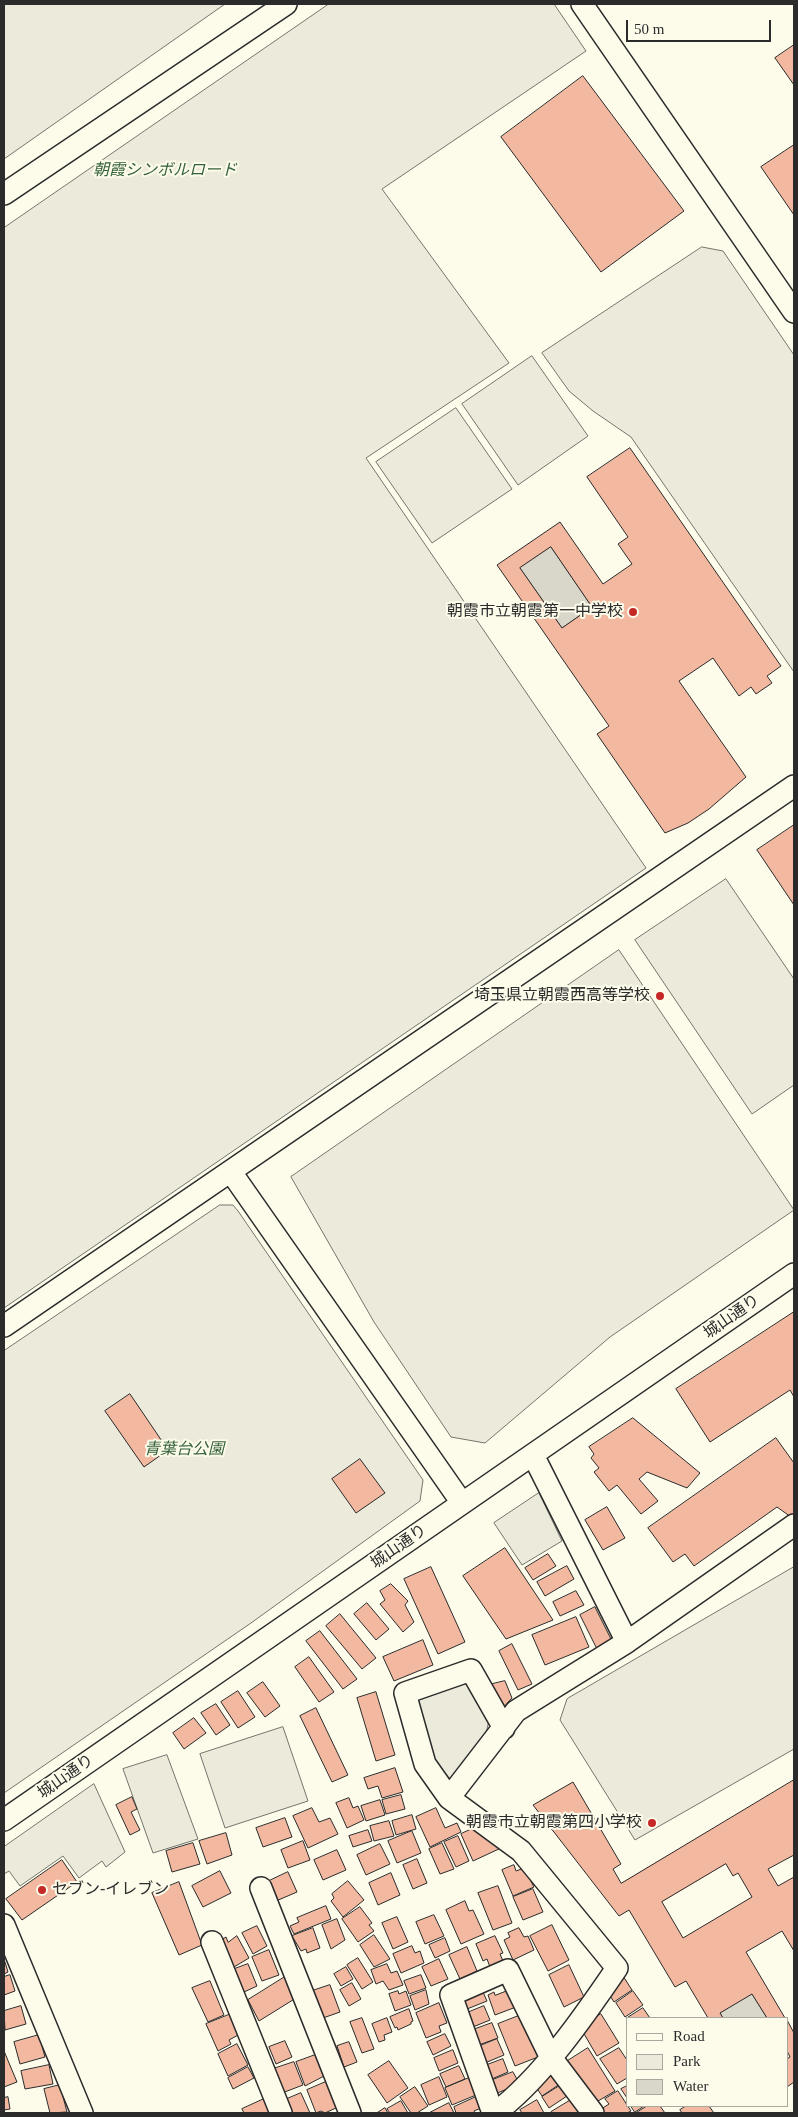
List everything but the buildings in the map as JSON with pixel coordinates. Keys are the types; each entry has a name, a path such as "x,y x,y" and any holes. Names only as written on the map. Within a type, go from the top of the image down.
{"street":[{"path":"4,194 286,4"},
{"path":"582,4 794,312"},
{"path":"4,1326 794,786"},
{"path":"231,1172 462,1503"},
{"name":"城山通り","path":"4,1820 794,1274"},
{"path":"533,1454 627,1642"},
{"path":"449,1798 516,1711 627,1642 794,1525"},
{"path":"504,1728 471,1670 405,1693 426,1764 449,1798 521,1851 618,1968 550,2056 518,2093 494,2113 451,1995 508,1970 550,2056 593,2113"},
{"path":"261,1888 350,2113"},
{"path":"4,1925 82,2113"},
{"path":"212,1942 281,2113"}],"green space":[{"path":"4,4 225,4 4,159"},
{"name":"朝霞シンボルロード","path":"329,4 554,4 586,51 382,189 509,363 366,458 646,868 4,1308 4,228"},
{"path":"702,247 723,251 794,355 794,672 631,437 593,411 569,391 542,353"},
{"path":"532,356 588,436 518,485 462,404"},
{"path":"456,408 512,489 432,543 376,462"},
{"path":"726,879 794,979 794,1085 752,1114 635,940"},
{"name":"埼玉県立朝霞西高等学校","path":"619,950 794,1210 610,1337 485,1443 451,1437 374,1322 291,1177"},
{"name":"青葉台公園","path":"220,1205 233,1205 238,1211 423,1480 420,1501 251,1623 4,1793 4,1351"},
{"path":"794,1567 794,1749 635,1840 560,1720 567,1699"},
{"path":"283,1727 308,1801 225,1828 200,1754"},
{"path":"167,1755 198,1839 153,1853 123,1769"}],"shaded area":[{"path":"539,1493 562,1541 522,1565 494,1523"},
{"path":"467,1679 489,1720 484,1743 457,1778 442,1778 425,1757 409,1694"},
{"path":"94,1784 125,1852 106,1867 102,1861 79,1878 63,1856 20,1886 9,1871 4,1874 4,1847"}],"water":[{"path":"551,547 592,607 562,628 520,568"},
{"path":"752,1994 766,2017 722,2017 720,2013"}],"place":[{"name":"朝霞市立朝霞第一中学校","path":"633,612"},
{"name":"埼玉県立朝霞西高等学校","path":"660,996"},
{"name":"朝霞市立朝霞第四小学校","path":"652,1823"},
{"name":"セブン-イレブン","path":"42,1890"}]}
